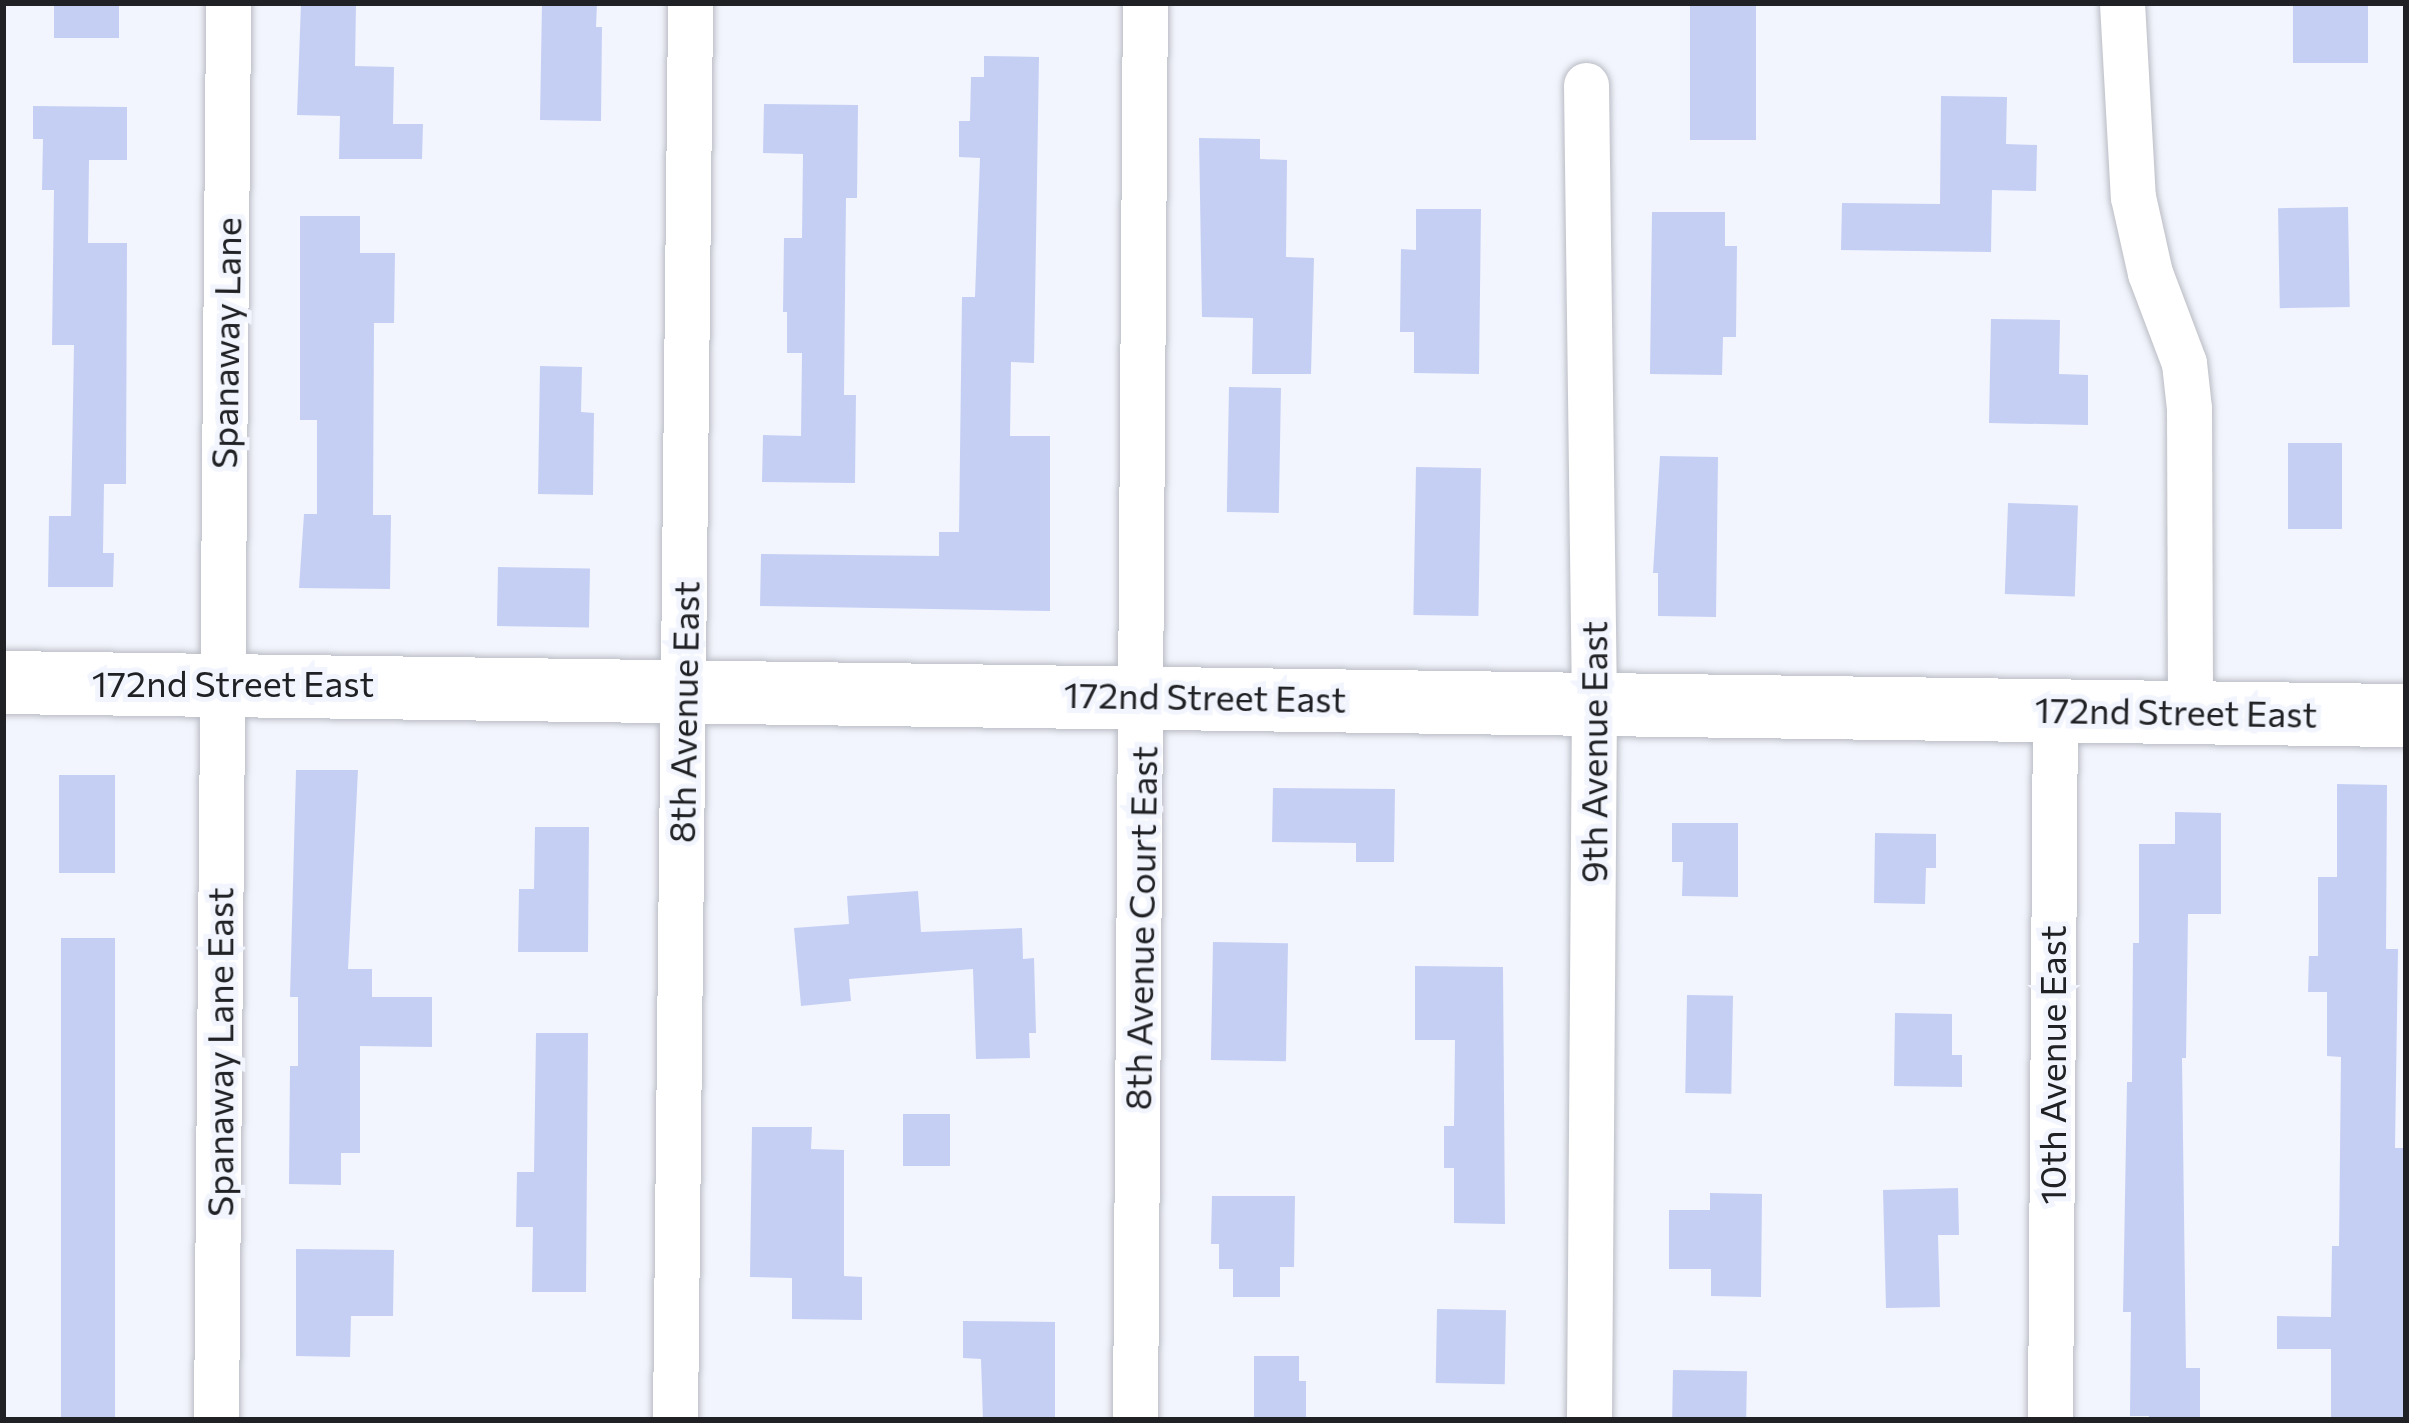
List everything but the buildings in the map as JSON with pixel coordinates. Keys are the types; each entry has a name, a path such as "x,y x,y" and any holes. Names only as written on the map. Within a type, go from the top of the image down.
{"street":[{"name":"Spanaway Lane","path":"221,683 229,3"},
{"name":"8th Avenue East","path":"675,1420 690,3"},
{"name":"8th Avenue Court East","path":"1135,1420 1145,3"},
{"path":"2122,3 2133,197 2150,273 2184,363 2189,408 2190,710"},
{"name":"9th Avenue East","path":"1586,85 1594,701 1589,1420"},
{"name":"172nd Street East","path":"3,682 1142,694 2406,715"},
{"name":"Spanaway Lane East","path":"216,1420 221,683"},
{"name":"10th Avenue East","path":"2050,1420 2055,710"}]}
